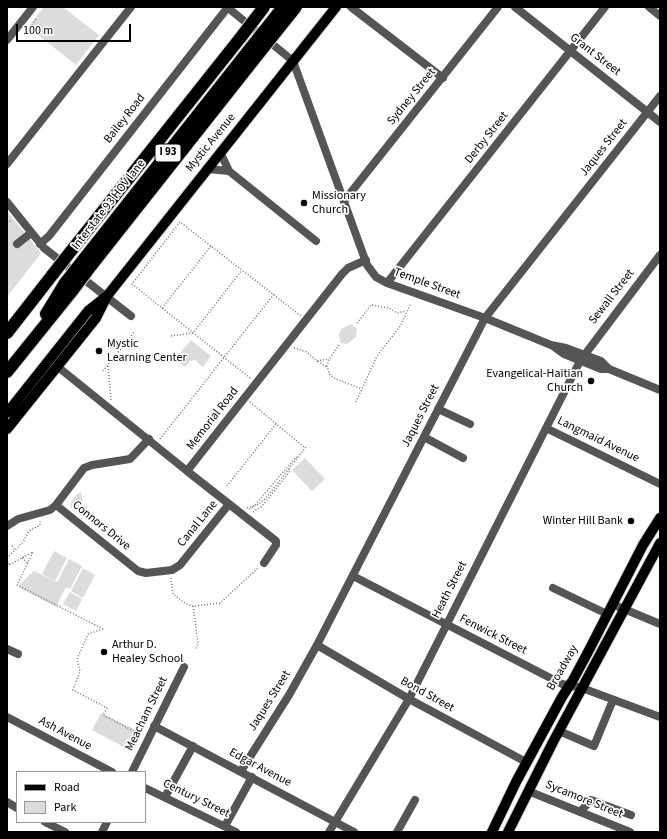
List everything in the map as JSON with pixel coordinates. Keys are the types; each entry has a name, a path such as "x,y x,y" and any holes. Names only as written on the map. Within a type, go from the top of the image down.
{"highway":[{"name":"I 93","path":"7,333 264,7"},
{"name":"I 93","path":"256,49 283,7"},
{"name":"I 93","path":"7,372 25,350 69,286 256,49 296,7"}],"main road":[{"name":"Mystic Avenue","path":"7,413 88,311 106,296 336,7"},
{"name":"Mystic Avenue","path":"7,430 96,318 106,296"},
{"name":"Broadway","path":"491,830 526,762 588,652 612,604 657,529 660,518"},
{"path":"508,832 559,731 660,543"}],"street":[{"path":"7,40 33,7"},
{"path":"7,164 131,7"},
{"path":"227,7 293,61"},
{"name":"Bailey Road","path":"40,244 49,236 227,7"},
{"path":"351,7 443,78"},
{"name":"Sydney Street","path":"344,201 498,7"},
{"name":"Grant Street","path":"515,7 660,122"},
{"name":"Derby Street","path":"388,283 605,7"},
{"path":"649,7 660,16"},
{"name":"Temple Street","path":"293,61 366,260 373,274 388,283 485,318 551,345 564,354 582,358 600,369 609,369 660,390"},
{"name":"Jaques Street","path":"241,771 289,695 317,645 485,318 660,96"},
{"path":"220,152 229,171 316,241"},
{"path":"207,169 229,171"},
{"path":"7,202 40,244 131,316"},
{"path":"17,244 31,233"},
{"name":"Sewall Street","path":"582,358 660,255"},
{"name":"Memorial Road","path":"188,471 342,274 348,268 366,260"},
{"name":"Heath Street","path":"329,832 408,699 582,358"},
{"path":"58,367 188,471"},
{"path":"438,409 470,424"},
{"name":"Langmaid Avenue","path":"546,428 660,484"},
{"path":"424,438 463,458"},
{"path":"56,505 84,468 92,465 130,459 149,439"},
{"name":"Canal Lane","path":"170,571 180,565 229,504 188,471"},
{"path":"229,504 242,512 276,541 275,546 264,563"},
{"name":"Connors Drive","path":"7,526 18,519 47,511 56,505 137,570 146,573 170,571"},
{"name":"Fenwick Street","path":"353,576 446,625 569,686 582,688 660,717"},
{"path":"552,588 607,614"},
{"path":"612,604 660,624"},
{"name":"Bond Street","path":"317,645 408,699 526,762"},
{"path":"7,648 18,654"},
{"name":"Meacham Street","path":"132,771 184,667"},
{"path":"559,731 594,746 613,700"},
{"name":"Ash Avenue","path":"7,717 110,771"},
{"name":"Edgar Avenue","path":"154,726 354,832"},
{"path":"165,797 193,746"},
{"path":"225,826 252,777"},
{"name":"Century Street","path":"146,788 236,832"},
{"name":"Sycamore Street","path":"528,791 580,812 617,830 630,832"},
{"path":"397,832 416,800"},
{"path":"580,812 591,800 631,815"},
{"path":"7,802 16,807"},
{"path":"47,823 65,832"},
{"path":"102,832 106,823"}],"path":[{"path":"32,25 37,18"},
{"path":"7,223 14,219"},
{"path":"251,380 132,284 180,222 301,316"},
{"path":"162,308 211,246"},
{"path":"171,336 193,333 242,270"},
{"path":"159,440 274,294"},
{"path":"356,402 377,356 401,325 411,303"},
{"path":"357,323 371,305 389,308 397,313 407,311"},
{"path":"103,371 135,331"},
{"path":"339,345 328,359 330,375 336,379 362,389"},
{"path":"292,347 307,352 328,368"},
{"path":"317,361 328,359"},
{"path":"108,365 112,402"},
{"path":"242,512 259,504 306,447 250,402"},
{"path":"227,486 276,424"},
{"path":"242,512 254,506 296,457 298,458"},
{"path":"242,512 261,507 290,471 288,469"},
{"path":"7,558 23,542 29,531 40,526 40,522"},
{"path":"12,546 15,551"},
{"path":"7,566 33,552 17,585 103,629 88,634 77,658 80,671 73,690 106,708 103,715 139,734 142,730 144,731"},
{"path":"22,558 28,564"},
{"path":"7,562 10,565"},
{"path":"170,571 173,594 186,604 193,606 220,603 264,563"},
{"path":"193,606 198,643 196,649"}],"green space":[{"path":"44,7 63,7 99,35 76,65 28,27"},
{"path":"7,211 41,253 7,297"},
{"path":"351,324 357,329 356,337 347,344 341,343 339,336 341,329"},
{"path":"191,340 211,356 203,367 195,360 190,361 185,367 175,359"},
{"path":"305,458 325,479 312,491 292,470"},
{"path":"81,492 83,504 87,507 88,513 79,514 71,507 71,502 76,495"},
{"path":"54,551 67,558 55,581 42,574"},
{"path":"69,559 82,566 70,589 66,587 56,607 20,588 20,584 34,571 57,582"},
{"path":"83,568 95,575 83,598 71,591"},
{"path":"70,592 82,599 76,611 63,604"},
{"path":"101,713 142,733 133,752 92,730"}],"place":[{"name":"Missionary Church","path":"304,203"},
{"name":"Mystic Learning Center","path":"99,351"},
{"name":"Evangelical-Haitian Church","path":"591,381"},
{"name":"Winter Hill Bank","path":"631,521"},
{"name":"Arthur D. Healey School","path":"104,652"}]}
